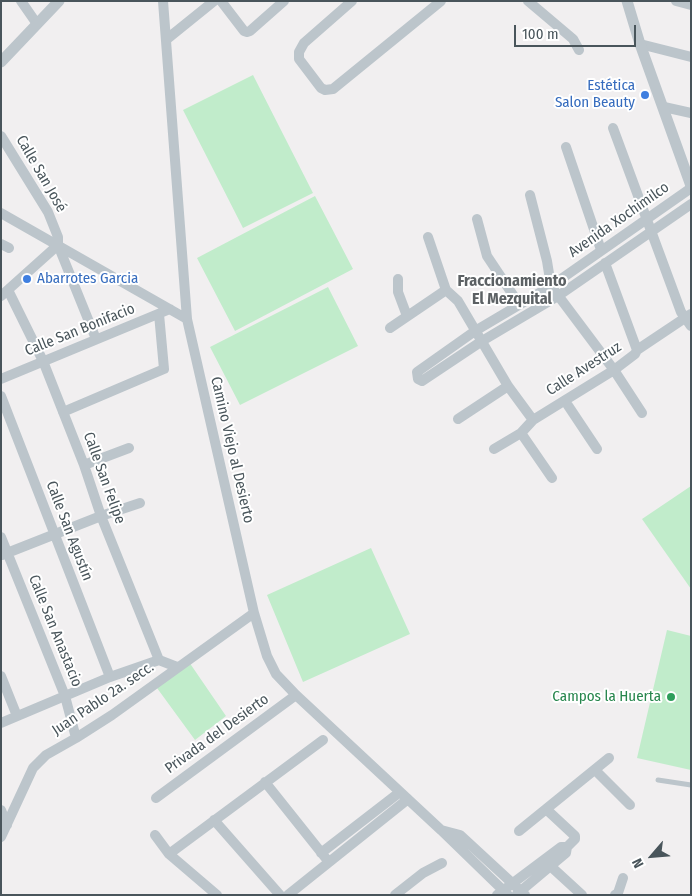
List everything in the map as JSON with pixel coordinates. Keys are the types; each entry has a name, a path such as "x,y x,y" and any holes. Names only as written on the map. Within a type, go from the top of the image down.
{"street":[{"path":"21,1 37,24"},
{"path":"1,62 59,1"},
{"name":"Camino Viejo al Desierto","path":"163,1 187,319 254,613 267,656 276,674 296,695 441,830 503,893"},
{"path":"167,39 214,1"},
{"path":"221,1 244,31 250,31 284,1"},
{"path":"352,1 304,43 299,52 299,59 320,88 325,90 333,89 442,1"},
{"path":"528,1 573,39 579,50"},
{"path":"627,1 640,44 687,166 691,187"},
{"path":"676,1 691,5"},
{"path":"640,44 691,57"},
{"path":"664,107 691,113"},
{"path":"613,128 679,306 689,319"},
{"name":"Calle San José","path":"1,136 48,212 58,237 58,245 96,340"},
{"path":"566,147 601,250"},
{"name":"Avenida Xochimilco","path":"691,187 550,286 475,332 417,372 418,379 422,381 482,341 558,296 691,204"},
{"path":"530,194 548,261 550,286 614,370 642,413"},
{"path":"1,213 187,319"},
{"path":"477,219 487,256 519,304"},
{"path":"428,237 435,263 446,290 458,301 508,386 533,420"},
{"path":"4,293 58,245"},
{"path":"605,263 637,350"},
{"path":"398,279 398,292 407,316"},
{"path":"390,328 446,290"},
{"name":"Calle San Felipe","path":"4,293 43,361 84,465 101,516 159,660"},
{"name":"Calle San Bonifacio","path":"1,379 170,309"},
{"path":"63,412 164,369 159,314"},
{"name":"Calle Avestruz","path":"494,449 521,433 533,420 614,370 635,354 637,350 689,319"},
{"path":"458,419 508,386"},
{"name":"Calle San Agustín","path":"1,396 110,677"},
{"path":"565,400 597,449"},
{"path":"521,433 552,478"},
{"path":"84,465 129,448"},
{"path":"4,555 101,516 140,504"},
{"name":"Calle San Anastacio","path":"1,537 4,555 66,696 76,738"},
{"name":"Juan Pablo 2a. secc.","path":"1,837 33,768 46,755 112,715 254,613"},
{"path":"1,723 110,677 159,660 177,668"},
{"path":"1,676 18,716"},
{"name":"Privada del Desierto","path":"156,798 296,695"},
{"path":"169,854 322,740"},
{"path":"519,831 609,758"},
{"path":"595,770 630,805"},
{"path":"265,782 325,857"},
{"path":"288,895 325,857 404,795"},
{"path":"503,893 512,883 566,853 567,847 575,839 546,809"},
{"path":"1,810 7,824"},
{"path":"214,820 280,895"},
{"name":"Camino Viejo al Desierto","path":"441,830 460,835 512,883 520,893"},
{"path":"155,835 169,854 217,895"},
{"path":"396,895 423,873 442,863"},
{"path":"520,893 547,863"},
{"path":"547,863 582,895"},
{"path":"615,895 618,893 622,878"}],"lane":[{"path":"658,780 691,785"}],"green space":[{"path":"253,75 313,193 243,228 183,110"},
{"path":"315,196 353,269 235,331 197,258"},
{"path":"328,287 358,346 240,405 210,347"},
{"path":"691,486 691,589 642,519"},
{"path":"371,548 410,634 303,682 267,595"},
{"name":"Campos la Huerta","path":"667,630 691,636 691,770 637,758"},
{"path":"189,662 226,716 195,740 157,688"}],"place":[{"name":"Estética Salon Beauty","path":"645,95"},
{"name":"Abarrotes Garcia","path":"27,279"},
{"name":"Campos la Huerta","path":"671,697"}],"district":[{"name":"Fraccionamiento El Mezquital","path":"512,291"}]}
